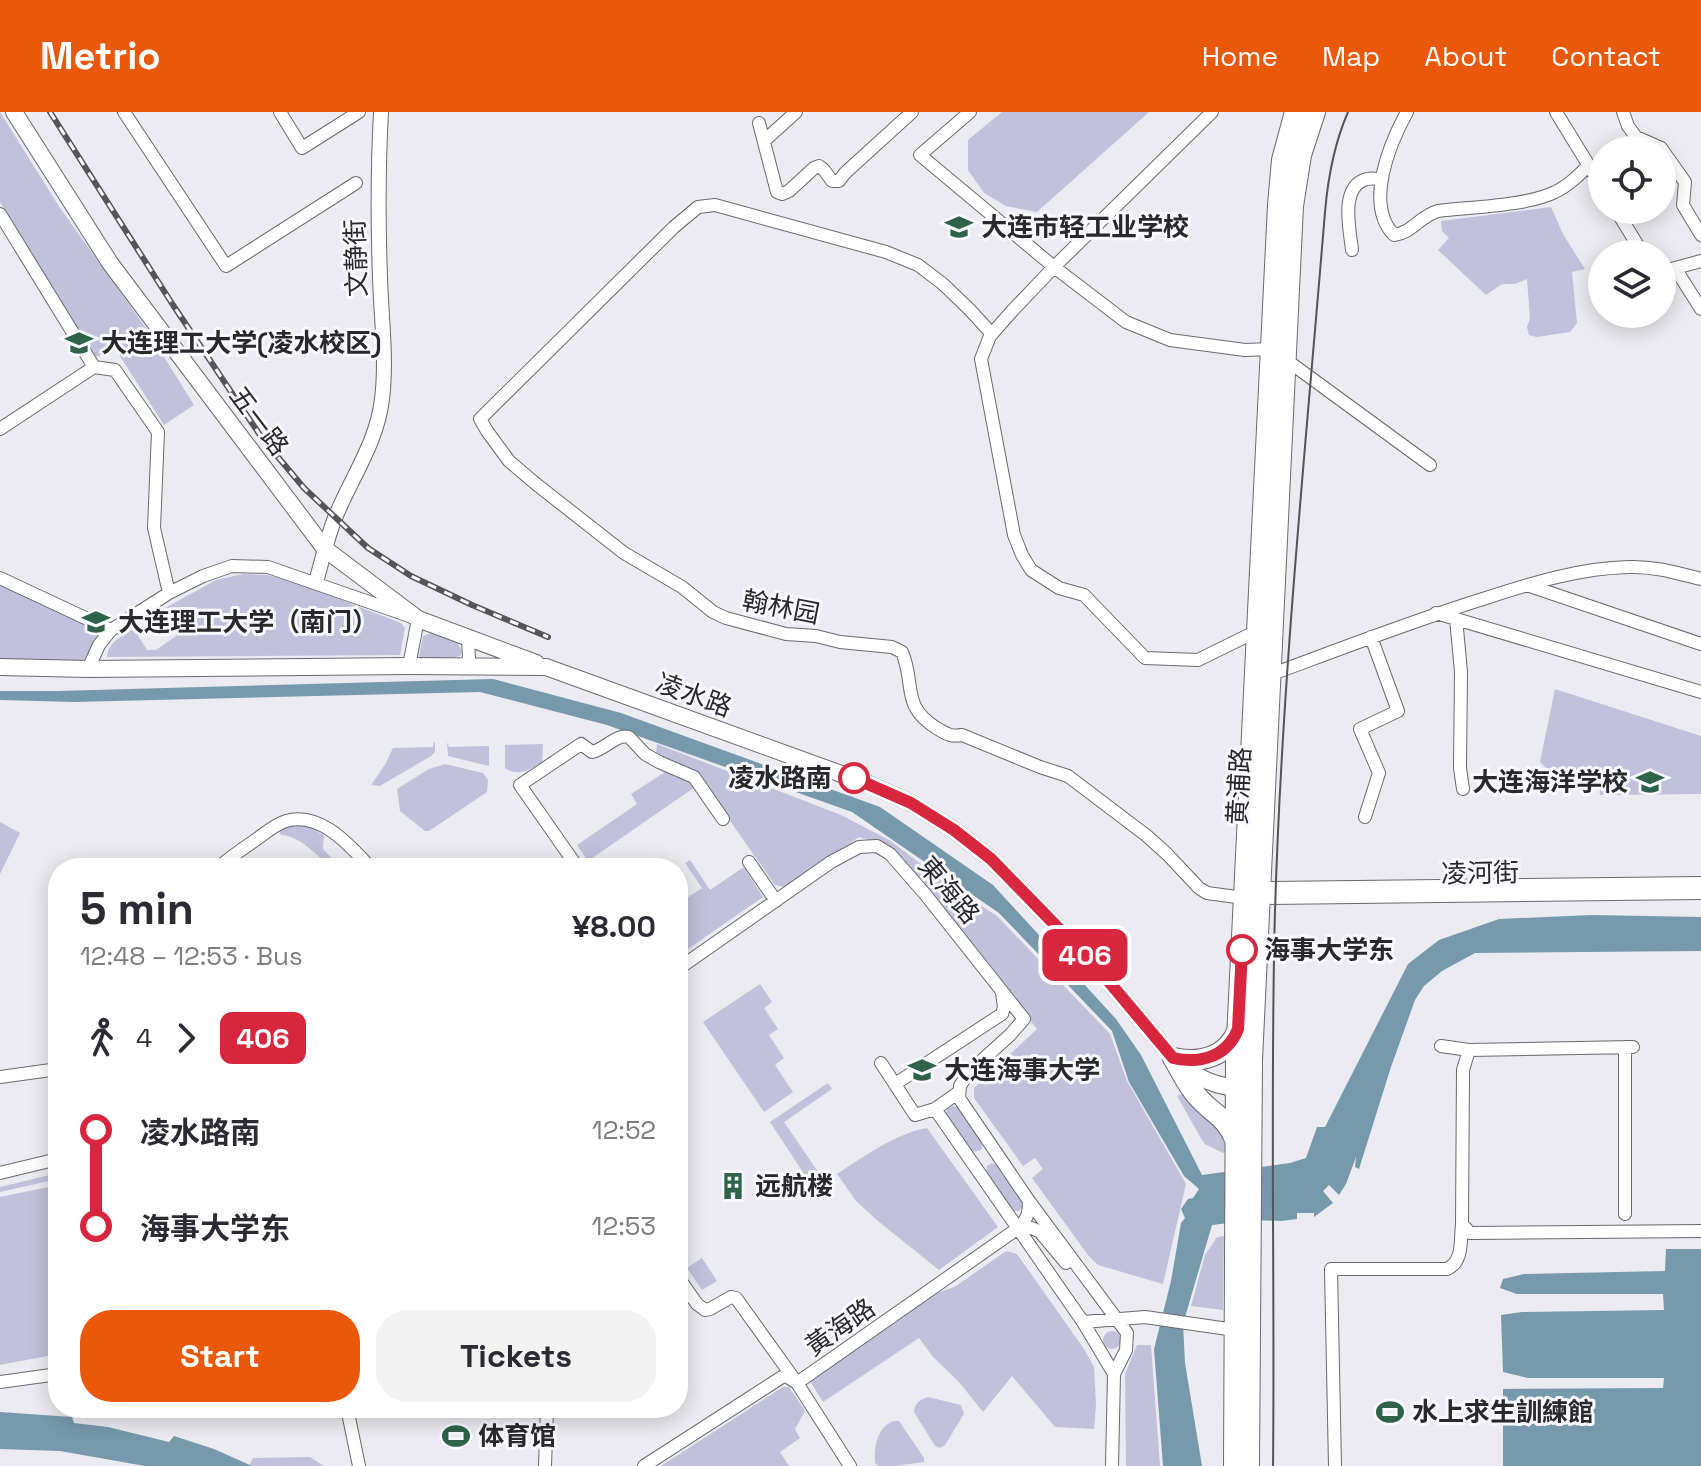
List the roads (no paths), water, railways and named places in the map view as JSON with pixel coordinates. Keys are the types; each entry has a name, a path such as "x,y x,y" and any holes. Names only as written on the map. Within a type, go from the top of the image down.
{"highway":[{"name":"黄浦路","path":"1249,1466 1241,1148 1278,354 1280,181 1285,145 1295,112"},
{"name":"黄浦路","path":"1262,677 1257,631 1278,354 1293,206 1301,155 1315,112"},
{"name":"黄浦路","path":"1244,1089 1238,1029 1255,895"},
{"path":"1173,1058 1198,1060 1219,1053 1228,1047 1238,1029"},
{"path":"1173,1058 1196,1095 1228,1124 1241,1148"},
{"name":"黄浦路","path":"1234,1466 1235,1330 1243,1230"}],"main road":[{"name":"五一路","path":"14,112 110,263 325,549 418,619 546,667"},
{"name":"凌水路","path":"0,667 546,667 866,783 911,803 954,830 991,859 1100,971 1173,1058 1195,1076 1221,1086 1244,1089"}],"street":[{"path":"124,112 226,266 356,183"},
{"path":"280,112 302,148 359,112"},
{"name":"文静街","path":"316,582 335,518 366,455 382,399 378,170 381,112"},
{"path":"764,141 796,112"},
{"path":"759,123 777,192 782,194 819,166 832,181 839,181 912,112"},
{"path":"970,112 920,155 1054,267 1126,322 1170,340 1278,354 1430,465"},
{"path":"1212,112 1054,267 992,334 981,359 1014,535 1031,570 1059,588 1084,595 1145,658 1198,660 1257,631"},
{"path":"1407,112 1393,136 1381,179 1385,221 1394,235 1411,229 1429,214 1539,198 1554,193 1588,166"},
{"path":"1556,112 1588,163"},
{"path":"1623,112 1636,137 1661,148 1685,182 1683,205 1701,235"},
{"path":"1352,250 1348,205 1352,193 1366,179 1381,179"},
{"name":"翰林园","path":"992,334 943,284 918,265 886,252 715,205 698,207 480,419 509,461 624,553 682,587 713,612 786,634 892,647 902,652 910,698 926,721 949,735 962,735 1068,776 1147,836 1207,893 1255,895"},
{"path":"0,214 94,367"},
{"path":"1676,268 1701,261"},
{"path":"1676,280 1701,309"},
{"path":"0,429 94,367 115,370 158,432 154,528 169,593"},
{"path":"88,669 99,645 111,630 169,593 232,566 268,567 418,619 409,666"},
{"path":"1262,677 1436,613 1527,585 1598,570 1630,567 1661,568 1701,579"},
{"path":"0,578 111,630"},
{"path":"1527,585 1701,644"},
{"path":"1436,613 1701,692"},
{"path":"1456,618 1461,672 1460,768 1463,789"},
{"path":"1365,817 1379,773 1360,729 1398,711 1371,637"},
{"path":"465,667 469,658 468,638"},
{"path":"571,858 520,785 581,744 592,752 620,736 629,737 645,754 694,777 723,819"},
{"path":"232,858 285,821 304,820 322,825 337,835 361,858"},
{"name":"東海路","path":"688,962 831,862 859,847 877,846 890,854 925,894 1024,1019 968,1073 959,1092"},
{"path":"749,862 776,901"},
{"name":"凌河街","path":"1255,895 1701,883"},
{"name":"凌河街","path":"1255,895 1701,893"},
{"path":"895,1084 1002,1014 1003,995 997,983"},
{"path":"1441,1046 1469,1050 1629,1047 1625,1214"},
{"path":"1335,1466 1331,1269 1447,1269 1459,1260 1463,1070 1469,1050"},
{"path":"881,1063 915,1115 935,1109 959,1092"},
{"path":"0,1077 48,1070"},
{"path":"959,1092 959,1098 994,1151 1127,1333 1126,1350 1114,1374 1112,1466"},
{"path":"935,1109 1083,1322 1114,1374"},
{"path":"973,1166 994,1151"},
{"path":"0,1173 48,1161"},
{"path":"1017,1229 1026,1222 1029,1201"},
{"path":"1462,1224 1470,1233 1701,1231"},
{"path":"1017,1229 1032,1228 1040,1232 1069,1266 1084,1275"},
{"name":"黃海路","path":"644,1466 782,1377 786,1376 797,1383 1017,1229"},
{"path":"688,1291 705,1310 729,1298 736,1298 797,1383 850,1466"},
{"path":"1083,1322 1145,1317 1235,1330"},
{"path":"0,1382 48,1375"},
{"path":"349,1418 359,1466"},
{"path":"545,1466 547,1418"},
{"path":"546,1449 553,1466"}],"tram line":[{"path":"1273,1466 1274,980 1278,823 1326,199 1335,148 1348,112"}],"railway":[{"path":"50,112 262,438 304,488 368,548 411,576 548,637"}],"place":[{"name":"大连市轻工业学校","path":"959,227"},
{"name":"大连理工大学(凌水校区)","path":"79,343"},
{"name":"大连理工大学（南门）","path":"96,622"},
{"name":"凌水路南","path":"854,778"},
{"name":"大连海洋学校","path":"1650,782"},
{"name":"海事大学东","path":"1242,950"},
{"name":"大连海事大学","path":"922,1070"},
{"name":"远航楼","path":"733,1186"},
{"name":"水上求生訓練館","path":"1390,1412"},
{"name":"体育馆","path":"456,1436"}]}
